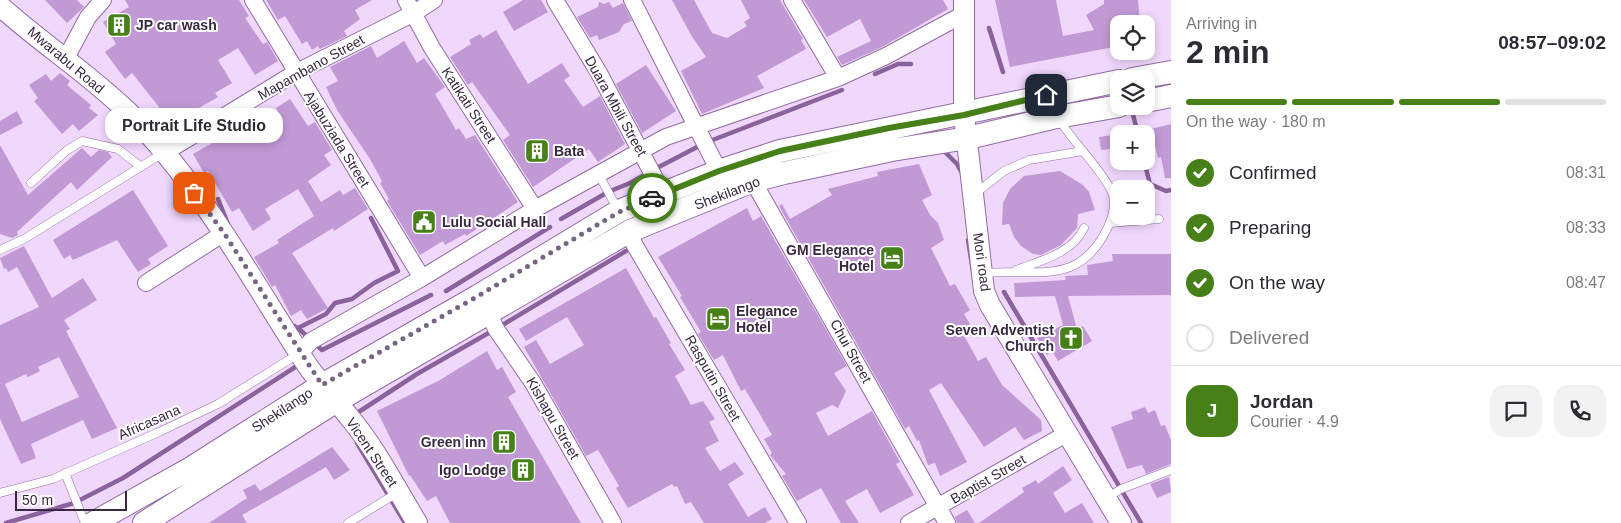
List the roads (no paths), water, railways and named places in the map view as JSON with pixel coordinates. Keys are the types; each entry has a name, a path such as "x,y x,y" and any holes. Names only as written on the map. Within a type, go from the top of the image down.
{"main road":[{"path":"1155,75 1171,72"},
{"name":"Shekilango","path":"144,523 329,393 478,296 619,212 719,171 780,151 889,128 964,115 1046,95 1110,83"},
{"path":"1155,99 1171,96"},
{"name":"Shekilango","path":"88,522 329,393 489,314 630,231 754,181 892,150 968,138 1058,117 1110,108"}],"street":[{"path":"66,58 88,17 103,0"},
{"name":"Ajabuziada Street","path":"252,0 361,175 422,278"},
{"name":"Mapambano Street","path":"164,152 410,6 434,0"},
{"name":"Duara Mbili Street","path":"555,0 642,150 662,194 674,214"},
{"path":"632,0 729,191"},
{"path":"792,0 838,78"},
{"name":"Mwarabu Road","path":"0,6 66,58 128,112 164,152 224,233 300,353 329,393"},
{"name":"Katikati Street","path":"410,6 432,48 535,209"},
{"path":"300,353 311,341 422,278 535,209 642,150 697,125 838,78 886,56 964,7"},
{"name":"Mori road","path":"964,7 964,115 984,291 990,305 1066,434 1121,523"},
{"name":"Chui Street","path":"754,181 948,523"},
{"name":"Rasputin Street","path":"630,231 634,244 798,523"},
{"path":"146,283 224,233"},
{"name":"Kishapu Street","path":"489,314 496,329 533,383 613,523"},
{"name":"Vicent Street","path":"329,393 373,450 417,523"},
{"name":"Baptist Street","path":"909,523 1066,434"}],"lane":[{"path":"1058,117 1110,188"},
{"path":"31,184 66,151 82,142 118,149 141,167"},
{"path":"974,195 1004,171 1029,160 1083,151"},
{"path":"0,250 24,239 164,152"},
{"path":"599,175 619,212"},
{"path":"1155,219 1159,219"},
{"path":"981,273 1054,272 1074,267 1090,256 1110,223"},
{"path":"1012,272 1061,252 1075,242 1084,228"},
{"name":"Africasana","path":"0,493 53,479 218,404 300,353"},
{"path":"1106,499 1121,489 1171,470"},
{"path":"65,473 88,522"},
{"path":"348,523 398,492"}],"waterway":[{"path":"989,28 1003,72"},
{"path":"875,74 898,64 911,64"},
{"path":"710,141 842,90"},
{"path":"1133,115 1136,125"},
{"path":"655,169 701,145"},
{"path":"945,152 957,164 963,175"},
{"path":"1146,170 1150,184 1166,191 1171,190"},
{"path":"561,219 608,192 648,173"},
{"path":"218,199 228,224"},
{"path":"298,328 326,314 335,303 352,299 374,283 398,271 371,218"},
{"path":"446,291 550,227"},
{"path":"968,240 973,271"},
{"path":"499,327 626,251"},
{"path":"1004,292 1141,523"},
{"path":"288,323 298,328 322,350 431,295"},
{"path":"354,415 417,374 492,331"},
{"path":"6,523 74,503 123,478 300,364"},
{"path":"357,443 405,523"}],"place":[{"name":"JP car wash","path":"119,25"},
{"name":"Bata","path":"537,151"},
{"name":"Portrait Life Studio","path":"194,193"},
{"name":"Lulu Social Hall","path":"424,222"},
{"name":"GM Elegance Hotel","path":"892,258"},
{"name":"Elegance Hotel","path":"718,319"},
{"name":"Seven Adventist Church","path":"1071,338"},
{"name":"Green inn","path":"504,442"},
{"name":"Igo Lodge","path":"523,470"}]}
